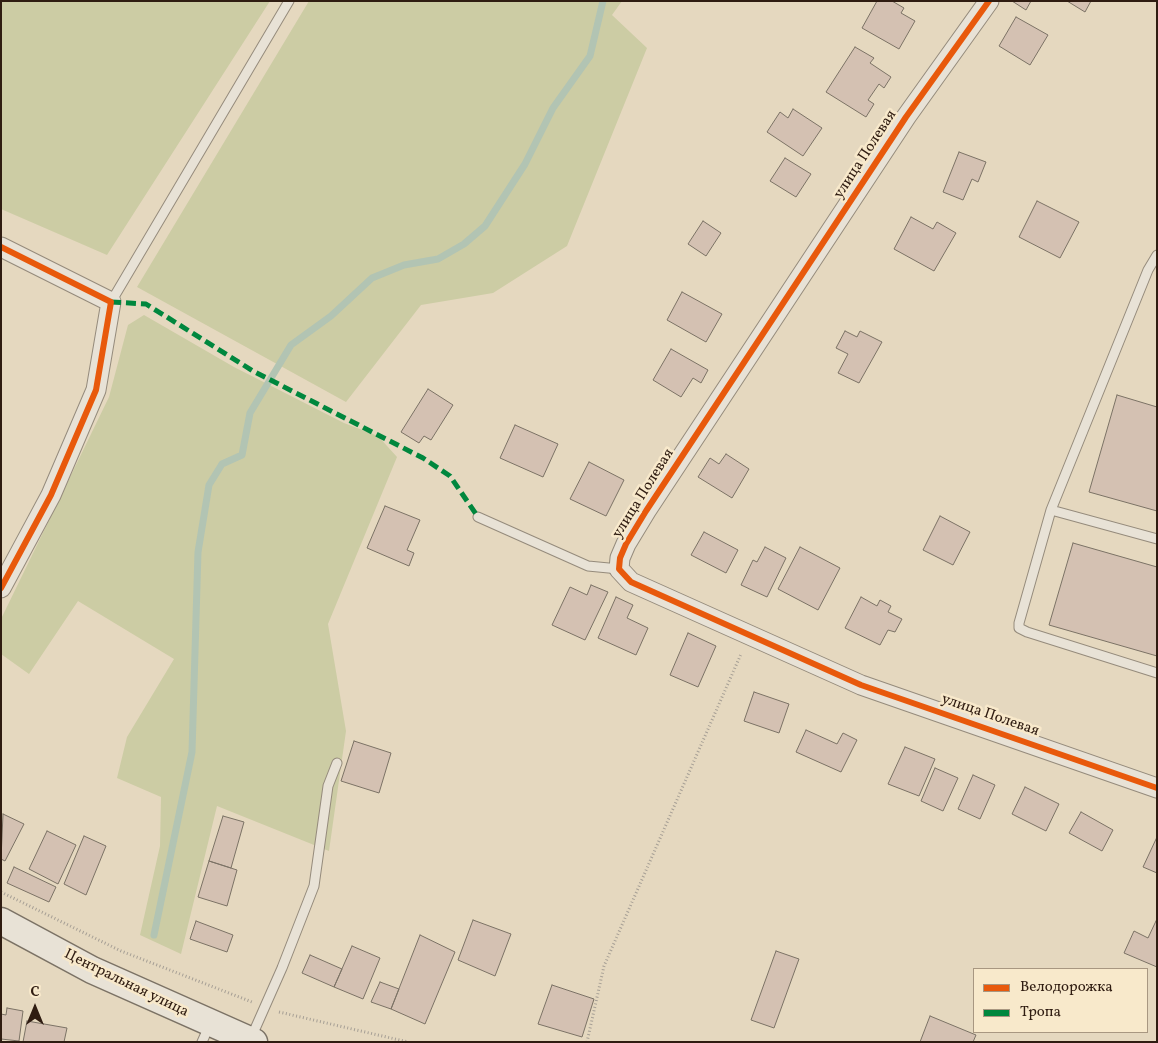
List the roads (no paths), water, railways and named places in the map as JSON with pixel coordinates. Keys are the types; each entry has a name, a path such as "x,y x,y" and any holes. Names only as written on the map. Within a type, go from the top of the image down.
{"main road":[{"name":"Центральная улица","path":"1,921 206,1033 252,1041"}],"street":[{"name":"улица Полевая","path":"989,1 906,116 651,503 626,544 620,558 619,569 631,582 862,685 1157,788"},
{"path":"1,247 110,302 96,390 51,495 1,588"}],"lane":[{"path":"110,302 290,1"},
{"path":"1157,255 1148,270 1051,510 1019,619 1020,628 1157,673"},
{"path":"1051,510 1157,539"},
{"path":"478,517 588,566 619,569"},
{"path":"252,1041 314,886 328,786 337,763"}],"waterway":[{"path":"154,935 192,752 198,552 209,485 222,464 242,455 250,413 291,345 331,316 372,278 404,265 438,259 464,244 485,226 525,164 553,108 590,56 603,1"}]}
